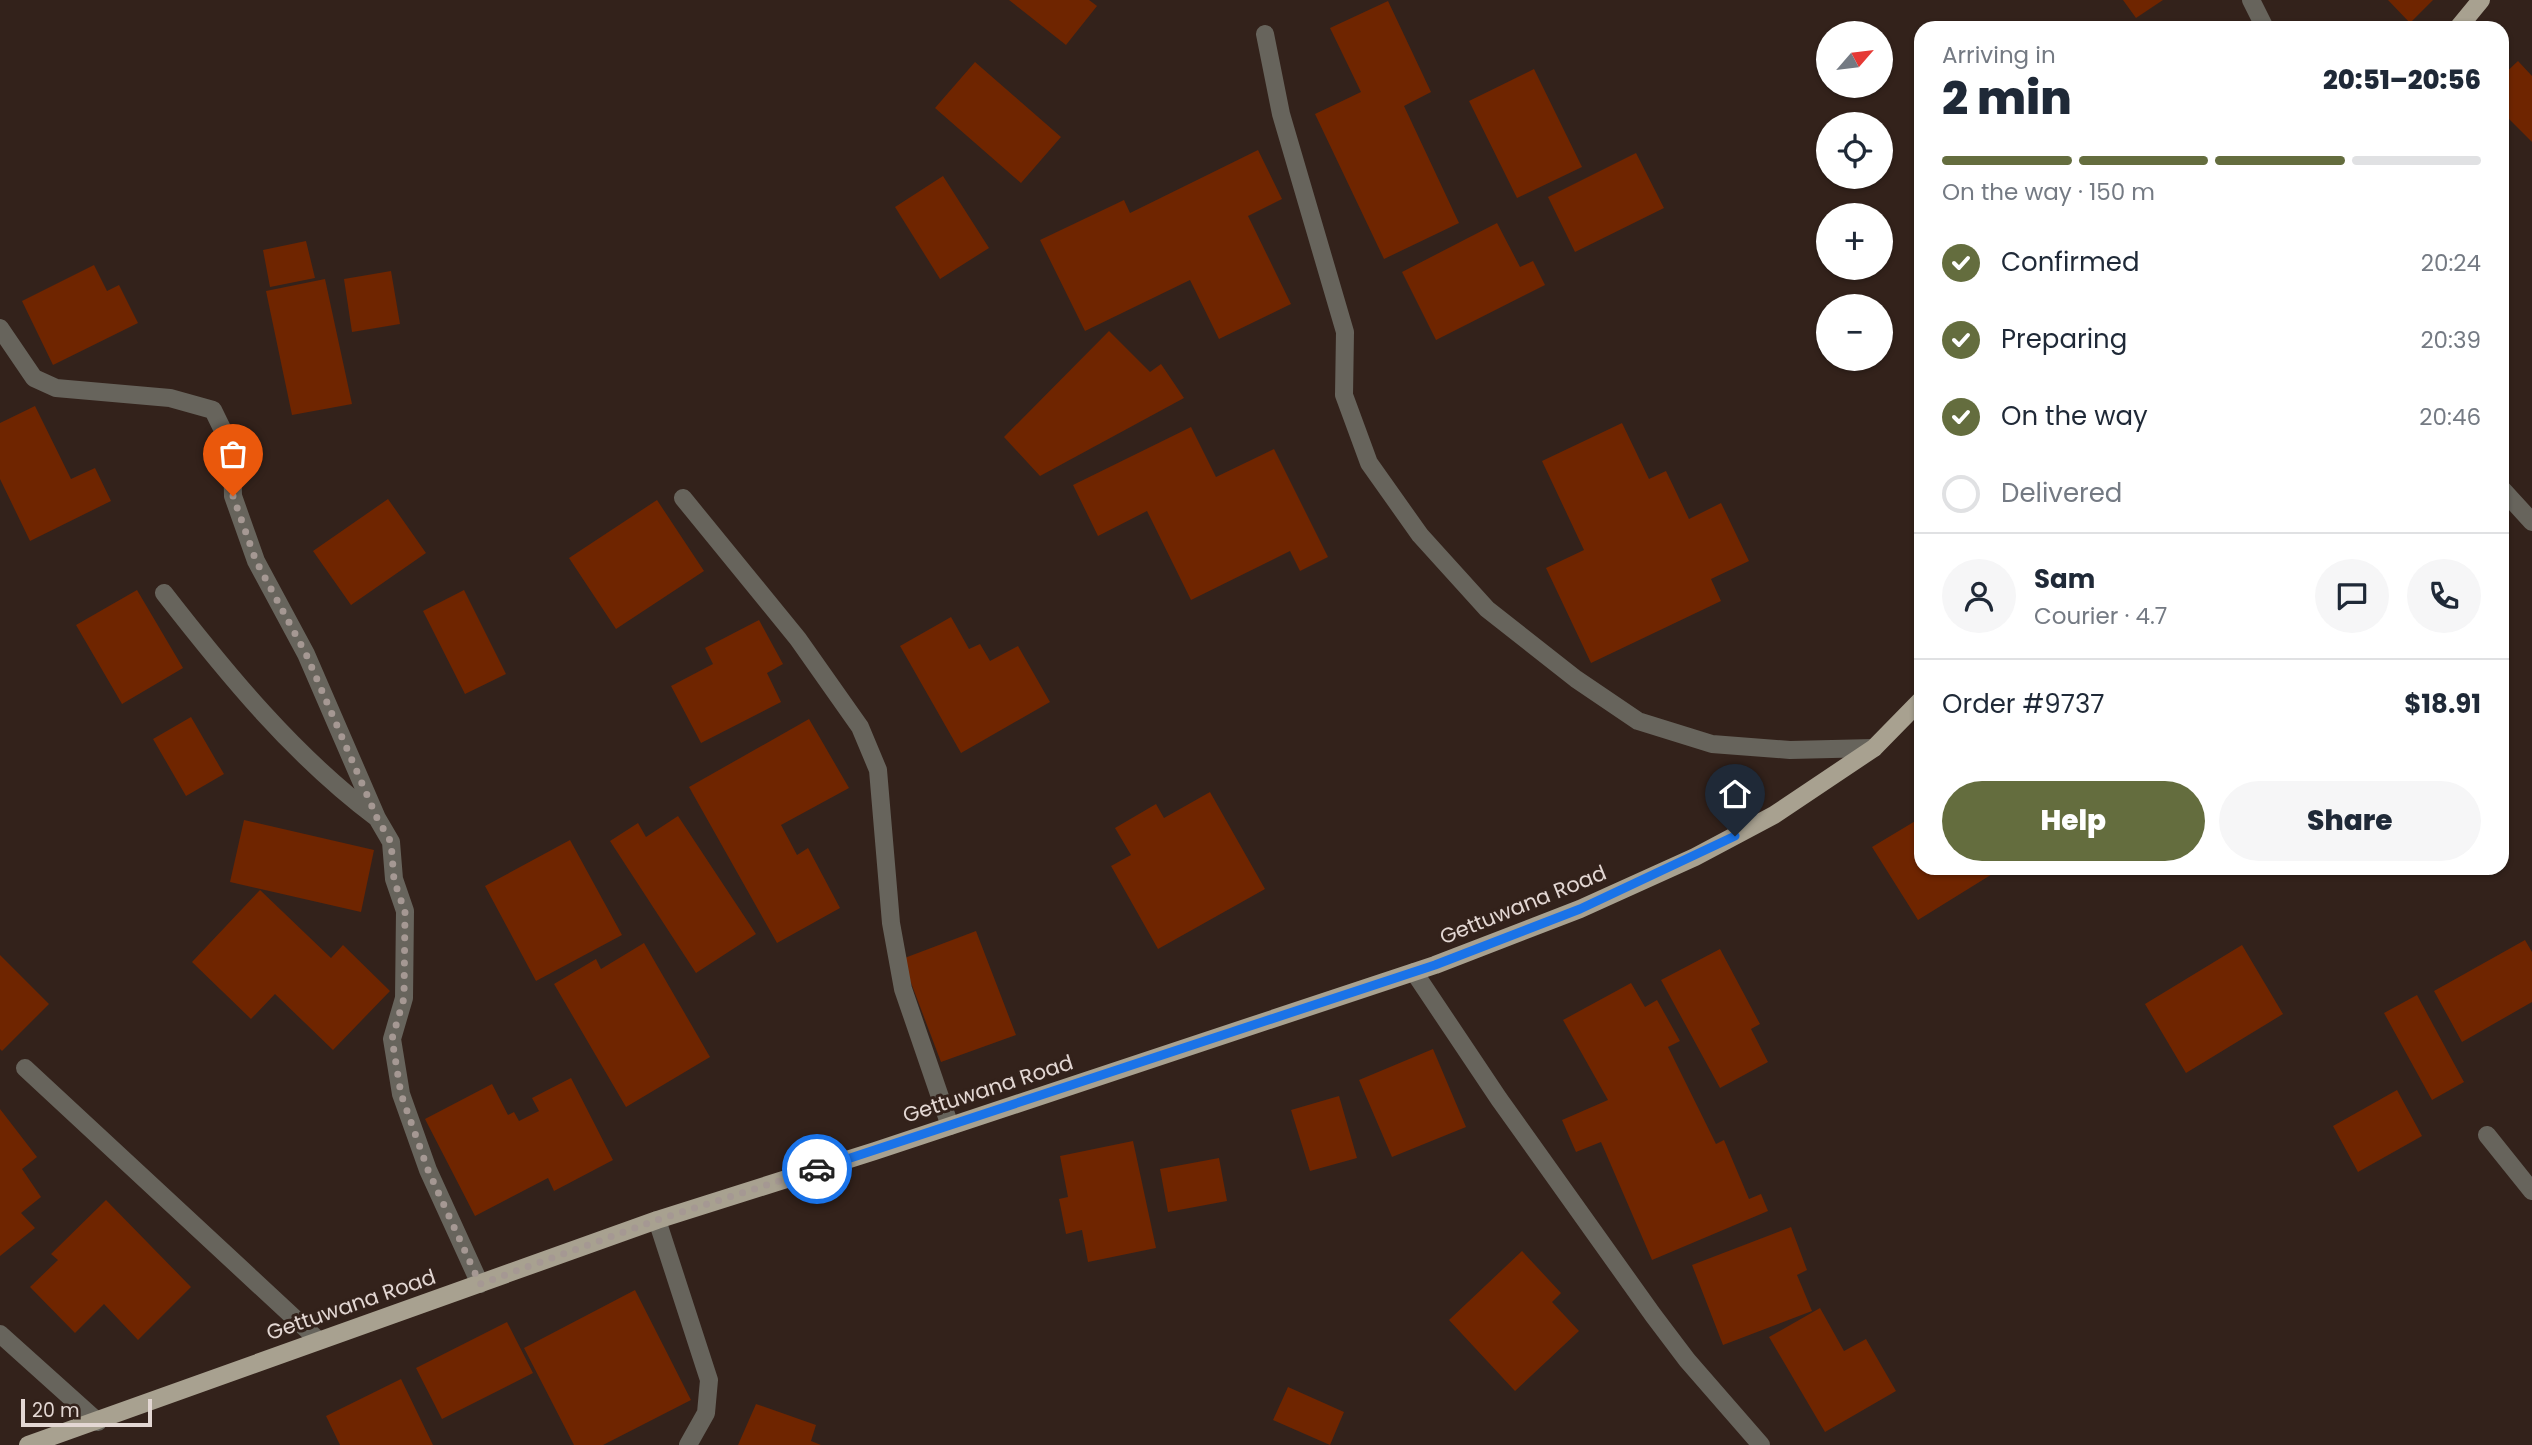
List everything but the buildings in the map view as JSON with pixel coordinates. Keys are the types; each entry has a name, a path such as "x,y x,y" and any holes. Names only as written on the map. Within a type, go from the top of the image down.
{"main road":[{"path":"2464,21 2480,0"},
{"name":"Gettuwana Road","path":"28,1445 98,1422 317,1339 657,1220 950,1126 1414,971 1580,909 1695,857 1774,815 1874,748 1914,707"}],"street":[{"path":"2251,0 2262,21"},
{"path":"1265,34 1281,114 1345,332 1344,396 1369,463 1420,535 1487,609 1576,679 1638,722 1712,744 1790,750 1874,748"},
{"path":"0,328 34,379 56,388 170,398 213,410 232,449 233,496 256,561 306,654 377,818 391,842 394,880 405,912 404,998 392,1039 401,1094 428,1170 480,1284"},
{"path":"2509,497 2532,522"},
{"path":"683,498 798,639 860,727 878,771 891,923 903,989 950,1126"},
{"path":"163,593 257,706 342,792 377,818"},
{"path":"1414,971 1499,1099 1653,1315 1687,1360 1761,1445"},
{"path":"25,1068 317,1339"},
{"path":"2487,1135 2532,1191"},
{"path":"657,1220 709,1380 706,1413 688,1445"},
{"path":"0,1334 98,1422"}],"way so far":[{"path":"233,496 256,561 306,654 377,818 391,842 394,880 405,912 407,963 404,998 392,1039 401,1094 428,1170 480,1284 657,1220 817,1169"}],"route":[{"path":"817,1169 1435,965 1580,909 1735,836"}]}
